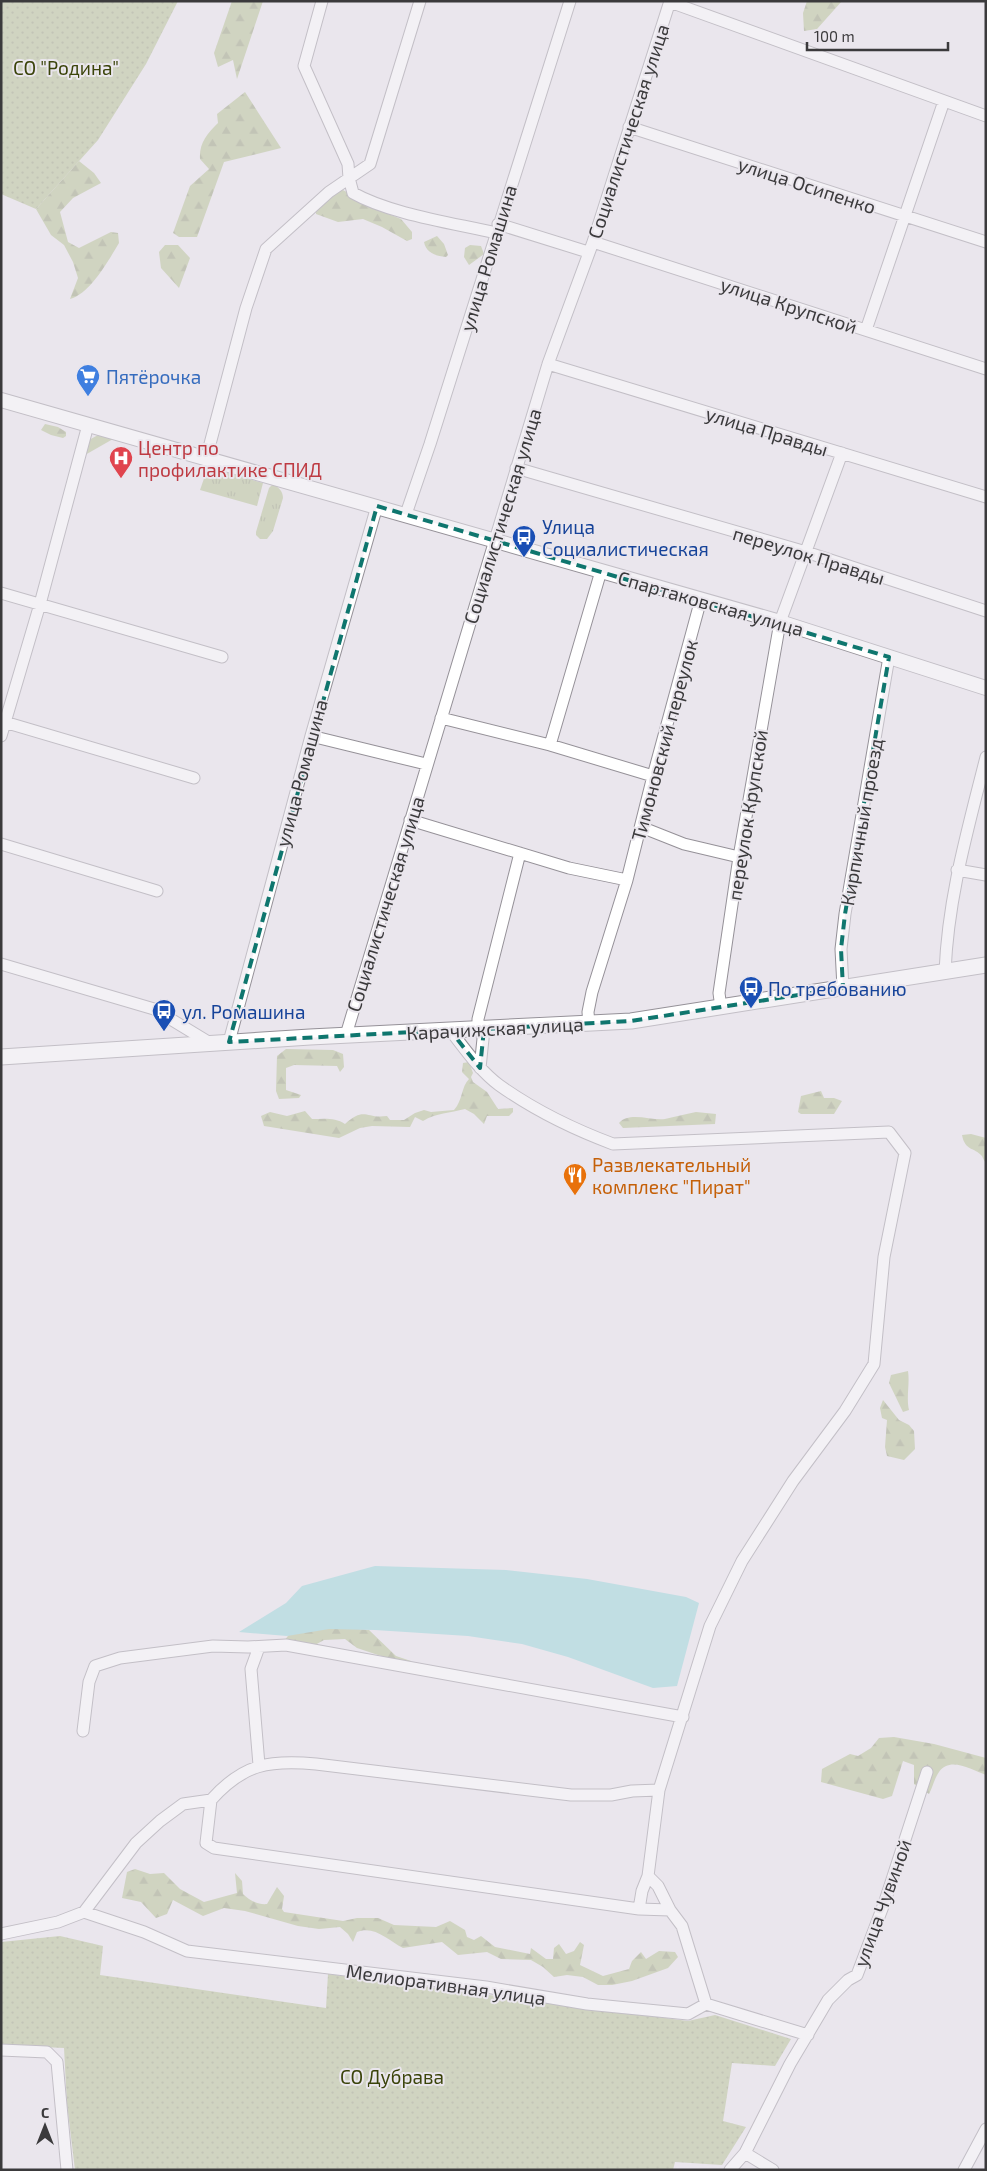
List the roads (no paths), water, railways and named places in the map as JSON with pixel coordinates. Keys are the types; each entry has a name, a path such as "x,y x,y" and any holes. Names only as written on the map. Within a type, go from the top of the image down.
{"main road":[{"name":"Карачижская улица","path":"1,1057 346,1035 631,1021 986,965"}],"street":[{"path":"322,1 304,66 348,164 349,178"},
{"path":"206,459 246,308 266,249 329,192 370,164 420,1"},
{"name":"улица Ромашина","path":"406,514 433,435 570,1"},
{"path":"670,2 986,116"},
{"name":"Социалистическая улица","path":"346,1035 426,764 548,364 590,247 670,2"},
{"path":"866,330 944,101"},
{"name":"улица Осипенко","path":"629,127 986,242"},
{"name":"улица Крупской","path":"349,178 353,193 365,199 427,218 497,228 590,247 866,330 986,369"},
{"name":"улица Правды","path":"548,364 986,496"},
{"name":"Спартаковская улица","path":"1,400 780,622 986,688"},
{"path":"1,736 40,604 88,425"},
{"name":"переулок Крупской","path":"722,1008 719,993 780,622 842,453"},
{"name":"переулок Правды","path":"516,468 806,552 986,611"},
{"name":"улица Ромашина","path":"230,1042 310,736 377,506"},
{"path":"550,745 601,571"},
{"path":"1,593 222,657"},
{"name":"Тимоновский переулок","path":"589,1024 588,1012 592,992 627,880 701,599"},
{"name":"Кирпичный проезд","path":"843,988 841,949 845,914 889,657"},
{"path":"441,718 550,745 653,776"},
{"path":"4,721 194,778"},
{"path":"310,736 426,764"},
{"path":"945,972 946,932 957,870 982,791 986,756"},
{"path":"410,820 569,868 627,880"},
{"path":"641,827 684,844 740,857"},
{"path":"1,844 157,890"},
{"path":"480,1068 481,1029 478,1019 520,852"},
{"path":"957,870 986,875"},
{"path":"1,964 154,1009 210,1043"},
{"path":"450,1030 480,1068 499,1085 571,1128 613,1144 889,1132 905,1153 884,1257 874,1364 845,1411 793,1481 742,1561 710,1626 659,1790 648,1876 642,1891 639,1909"},
{"path":"83,1731 89,1682 96,1666 120,1658 214,1646 259,1647 286,1645 683,1717"},
{"path":"259,1647 250,1669 259,1765"},
{"path":"659,1790 632,1791 611,1795 571,1795 316,1764 285,1762 259,1765 225,1785 211,1800 206,1842 214,1848 639,1909 670,1910"},
{"name":"улица Чувиной","path":"730,2170 745,2153 790,2064 828,2000 848,1980 857,1975 888,1891 927,1772"},
{"path":"1,1934 58,1922 84,1912 136,1843 160,1821 182,1804 211,1800"},
{"path":"648,1876 658,1886 670,1910 682,1926 706,2004 808,2035"},
{"name":"Мелиоративная улица","path":"84,1912 144,1932 187,1951 458,1984 587,2004 688,2014 706,2004"},
{"path":"1,2050 47,2052 57,2062 61,2085 67,2170"},
{"path":"964,2170 986,2129"},
{"path":"745,2153 773,2170"}],"water":[{"path":"375,1566 506,1570 587,1579 686,1597 699,1603 677,1686 653,1688 568,1657 522,1644 468,1636 329,1629 287,1636 239,1632 286,1603 302,1586"}],"place":[{"name":"Пятёрочка","path":"88,397"},
{"name":"Центр по профилактике СПИД","path":"121,479"},
{"name":"Улица Социалистическая","path":"524,558"},
{"name":"По требованию","path":"751,1009"},
{"name":"ул. Ромашина","path":"164,1032"},
{"name":"Развлекательный комплекс \"Пират\"","path":"575,1196"}],"park label":[{"name":"СО \"Родина\"","path":"66,67"},
{"name":"СО Дубрава","path":"392,2076"}]}
